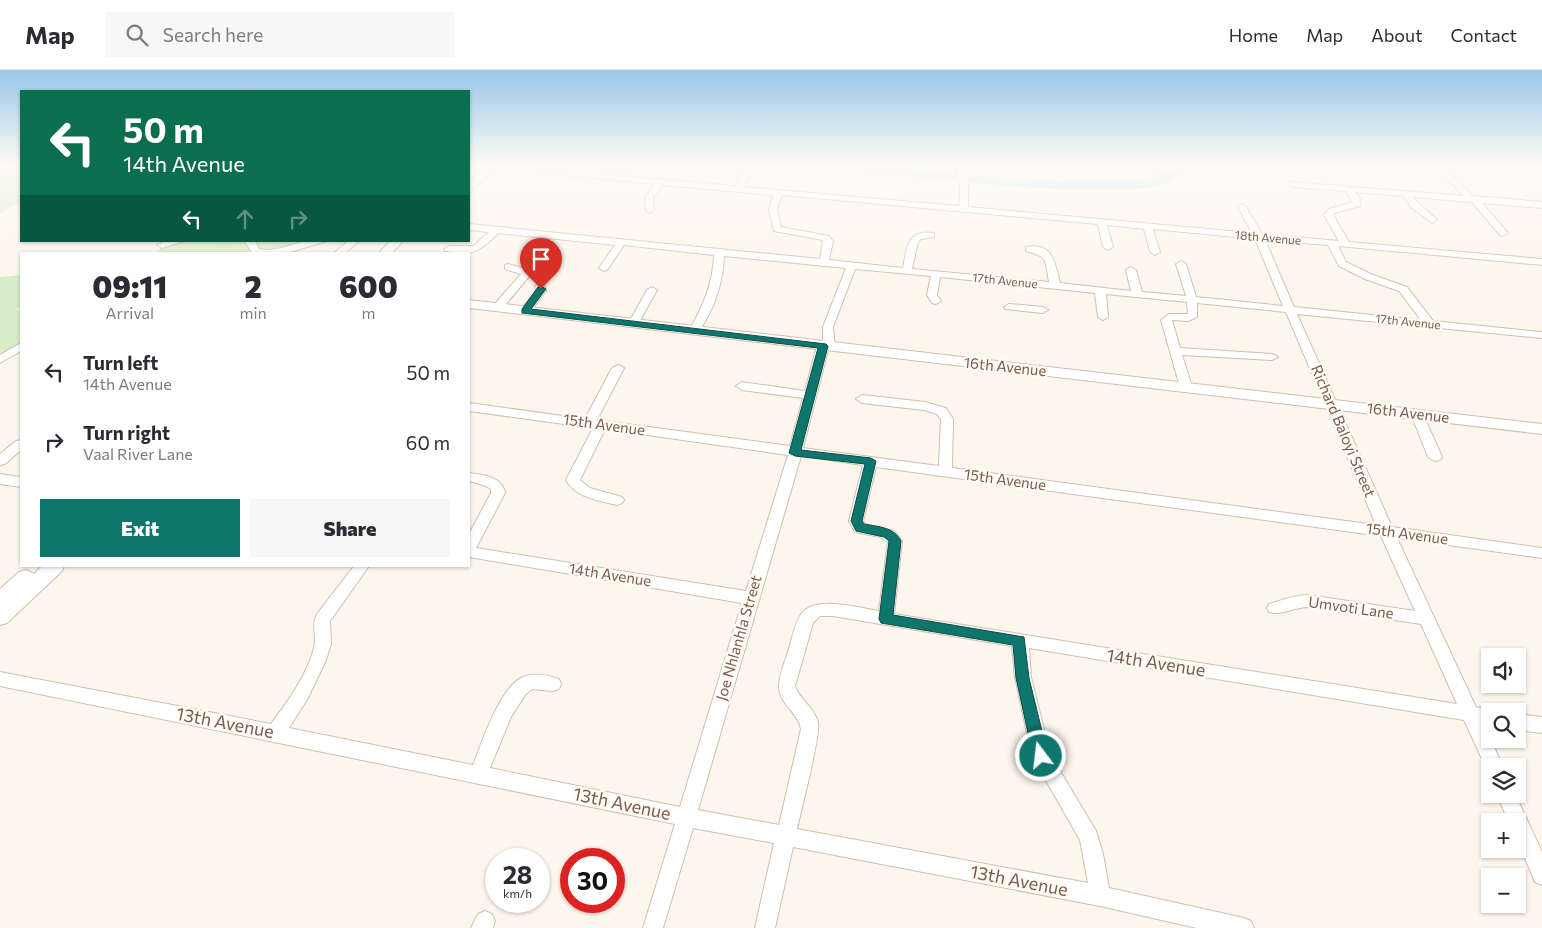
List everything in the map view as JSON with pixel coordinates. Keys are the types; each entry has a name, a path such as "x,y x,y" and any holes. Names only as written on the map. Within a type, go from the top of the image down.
{"street":[{"path":"775,206 777,229 826,238 828,241 824,262"},
{"name":"18th Avenue","path":"917,206 1542,262"},
{"name":"Richard Baloyi Street","path":"1242,206 1259,237 1386,531 1490,758"},
{"path":"1346,244 1329,220 1328,215 1350,206"},
{"path":"1415,206 1432,220"},
{"path":"1479,206 1503,233"},
{"path":"1102,222 1108,247"},
{"name":"17th Avenue","path":"470,227 936,274 1043,302 1055,286 1542,335"},
{"path":"1148,227 1155,252"},
{"path":"449,249 476,250 496,229"},
{"path":"907,271 913,241 931,235"},
{"path":"250,242 255,251 262,252"},
{"path":"273,252 318,242"},
{"path":"340,252 353,242"},
{"path":"386,252 396,242"},
{"path":"396,252 407,242"},
{"path":"604,268 622,242"},
{"path":"154,252 163,243"},
{"path":"1332,243 1342,264 1369,278 1403,289 1430,324"},
{"path":"1029,249 1043,252 1049,257 1055,286"},
{"path":"694,331 716,289 719,273 719,252"},
{"path":"1181,264 1192,300 1192,317 1167,318 1186,387"},
{"name":"Joe Nhlanhla Street","path":"652,928 795,453 826,347 828,327 852,265"},
{"path":"497,308 526,274 523,270 508,267"},
{"path":"1131,270 1137,294"},
{"path":"936,274 932,295 936,301"},
{"path":"525,311 541,291 540,286"},
{"path":"633,324 652,290"},
{"path":"1100,291 1103,317"},
{"path":"1008,306 1043,302"},
{"name":"16th Avenue","path":"470,304 1542,429"},
{"path":"0,360 20,347"},
{"path":"1175,351 1272,357"},
{"path":"617,500 580,488 572,480 618,368"},
{"path":"742,386 811,395"},
{"path":"862,399 925,406 942,411 946,419 945,471"},
{"name":"15th Avenue","path":"470,407 795,453 871,461 1542,553"},
{"path":"1417,414 1435,457"},
{"path":"0,461 20,445"},
{"path":"871,461 856,521 860,528 887,533 893,536 895,541 886,619"},
{"path":"470,477 490,482 497,487 498,493 470,545"},
{"path":"0,479 20,482"},
{"name":"14th Avenue","path":"470,552 750,598"},
{"path":"0,600 37,567"},
{"path":"0,617 54,567"},
{"path":"275,733 303,692 312,674 324,640 320,628 323,618 361,567"},
{"name":"Umvoti Lane","path":"1275,608 1299,601 1308,601 1428,619"},
{"name":"14th Avenue","path":"786,835 810,729 807,715 791,696 787,686 807,618 813,612 822,609 1481,716"},
{"path":"1020,641 1022,678 1039,751 1043,761 1089,838 1100,896"},
{"name":"13th Avenue","path":"0,679 686,817 1100,896 1244,928"},
{"path":"478,774 508,704 520,689 531,682 553,684"},
{"path":"1526,723 1542,725"},
{"path":"1510,803 1542,875"},
{"path":"765,928 786,835"}],"green space":[{"path":"0,206 13,206 0,213"},
{"path":"163,242 300,242 295,252 158,252"},
{"path":"20,275 20,307 16,310 20,311 20,346 0,359 0,277"}],"route":[{"path":"541,289 525,311 823,346 795,453 871,461 856,521 860,528 887,533 893,536 895,541 886,619 1020,641 1022,678 1041,756"}]}
